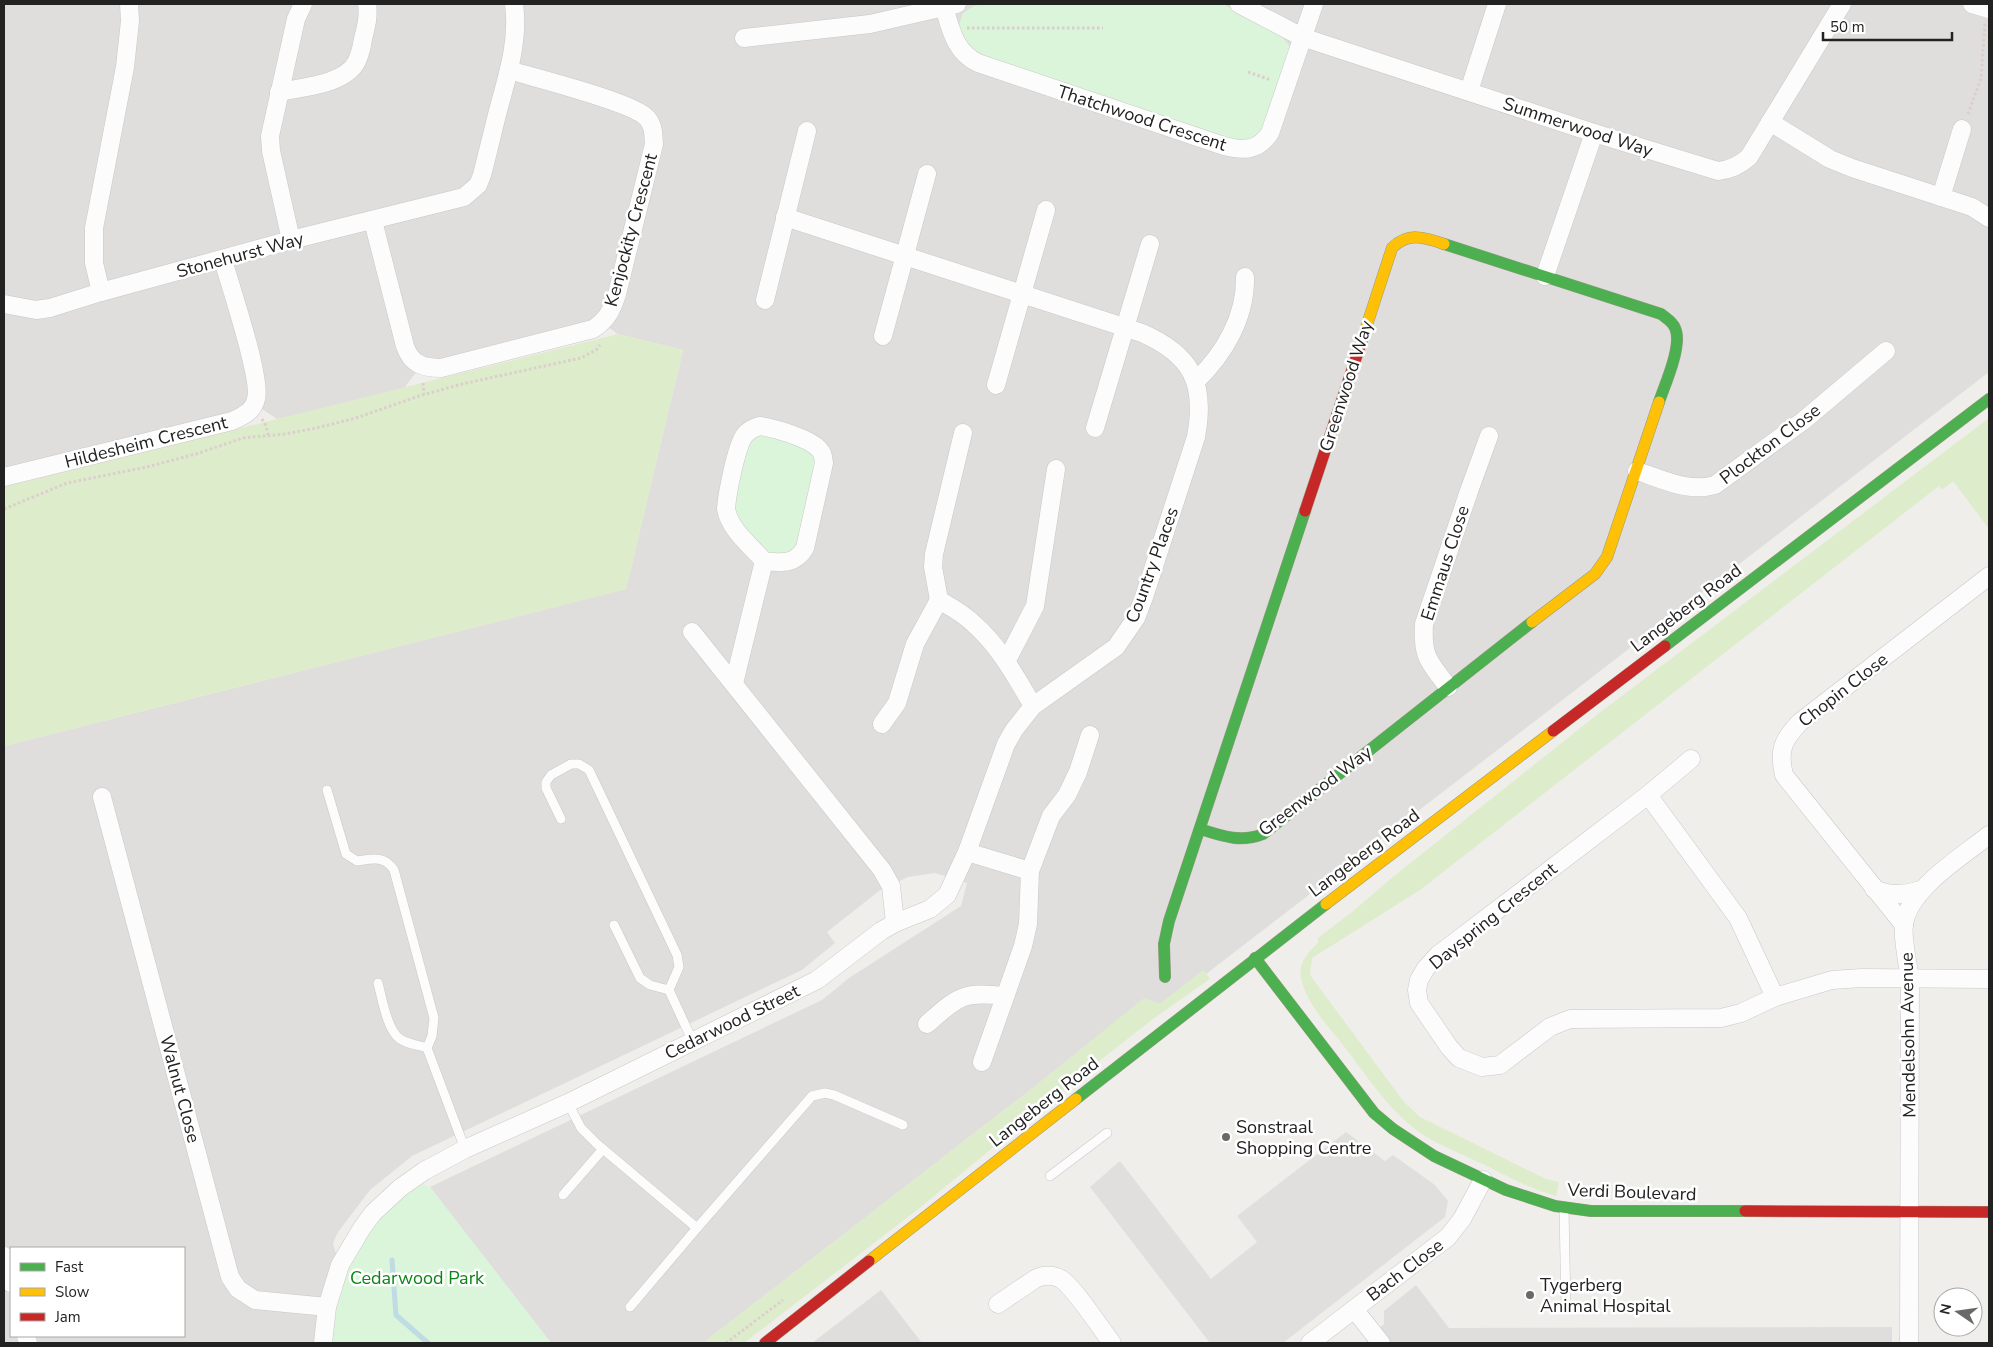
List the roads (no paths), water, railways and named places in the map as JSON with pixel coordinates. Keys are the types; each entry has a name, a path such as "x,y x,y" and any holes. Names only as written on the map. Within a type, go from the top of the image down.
{"street":[{"path":"101,292 94,263 93,237 108,148 125,67 130,21 129,4"},
{"path":"291,240 271,150 270,136 296,19 303,4"},
{"path":"279,92 336,80 350,70 360,52 367,22 367,4"},
{"name":"Stonehurst Way","path":"4,304 36,310 50,308 101,292 291,240 464,197 478,185 482,175 509,70 514,38 514,4"},
{"name":"Summerwood Way","path":"1239,4 1302,37 1594,133 1718,171 1726,170 1744,161 1842,4"},
{"name":"Thatchwood Crescent","path":"950,5 952,32 959,48 964,55 978,64 1237,150 1253,148 1265,140 1274,124 1314,4"},
{"path":"1469,92 1497,4"},
{"path":"744,38 870,24 950,5"},
{"name":"Kenjockity Crescent","path":"373,221 405,346 413,361 421,366 441,368 593,329 608,317 617,294 652,151 653,130 646,116 627,106 509,70"},
{"path":"1770,122 1830,159 1972,207 1989,218"},
{"path":"1941,197 1962,129"},
{"path":"765,300 807,131"},
{"path":"1545,276 1594,133"},
{"path":"883,336 927,174"},
{"path":"996,385 1046,210"},
{"name":"Country Places","path":"786,216 1154,338 1173,350 1196,381 1199,390 1200,404 1196,436 1136,618 1116,648 1033,706 1014,730 1006,744 967,852"},
{"name":"Greenwood Way","path":"1415,236 1545,276 1661,314 1672,322 1678,332 1677,346 1607,557 1595,574 1448,687 1263,834 1247,840 1238,840 1200,829 1392,248 1402,239 1415,236"},
{"path":"1095,428 1150,244"},
{"name":"Hildesheim Crescent","path":"4,477 232,421 244,416 252,409 257,398 254,371 223,260"},
{"path":"1196,381 1215,360 1230,337 1243,302 1245,277"},
{"name":"Plockton Close","path":"1637,471 1693,488 1706,488 1715,485 1803,421 1886,351"},
{"name":"Langeberg Road","path":"765,1343 1255,958 1989,399"},
{"path":"760,426 815,445 823,455 824,463 805,548 801,556 793,561 783,563 764,561 733,527 726,509 739,446 748,432 760,426"},
{"path":"882,724 897,703 917,637 939,600 934,554 963,433"},
{"name":"Emmaus Close","path":"1448,687 1426,657 1423,643 1424,624 1489,436"},
{"path":"1006,660 1035,606 1056,469"},
{"path":"734,684 764,561"},
{"name":"Chopin Close","path":"1904,925 1784,775 1781,753 1788,735 1800,722 1989,576"},
{"path":"939,600 973,622 1006,660 1033,706"},
{"path":"692,632 887,878 892,893 895,923"},
{"path":"982,1062 1023,946 1028,924 1030,871 1051,816 1067,795 1075,779 1090,735"},
{"name":"Dayspring Crescent","path":"1691,760 1438,955 1426,968 1419,980 1417,990 1418,1003 1459,1058 1482,1067 1490,1067 1506,1062 1550,1026 1570,1019 1721,1018 1741,1013 1775,998 1832,980 1989,978"},
{"path":"1648,795 1738,918 1775,998"},
{"name":"Walnut Close","path":"102,797 234,1284 243,1294 255,1300 327,1306"},
{"path":"1165,977 1164,944 1169,921 1200,829"},
{"name":"Mendelsohn Avenue","path":"1909,1343 1910,978 1904,925 1912,903 1920,890 1989,835"},
{"path":"967,852 1030,871"},
{"name":"Cedarwood Street","path":"323,1343 327,1306 340,1265 354,1240 373,1213 415,1177 465,1149 568,1103 692,1040 817,980 880,931 930,909 947,895 967,852"},
{"path":"1874,889 1894,895 1910,894 1920,890"},
{"name":"Verdi Boulevard","path":"1255,958 1374,1113 1391,1130 1426,1152 1520,1196 1564,1209 1601,1211 1989,1212"},
{"path":"927,1024 954,1000 982,994 1004,996"},
{"name":"Bach Close","path":"1310,1343 1448,1237 1462,1219 1483,1180"},
{"path":"4,1257 10,1279"},
{"path":"998,1304 1040,1276 1052,1276 1066,1284 1112,1343"},
{"path":"1354,1309 1381,1343"}],"lane":[{"path":"561,819 546,788 546,782 551,775 571,764 579,764 589,770 677,955 679,967 668,990"},
{"path":"327,790 346,854 357,861 377,858 387,862 394,870 434,1018 432,1036 427,1048 465,1149"},
{"path":"614,925 640,978 650,985 668,990 692,1040"},
{"path":"378,983 390,1026 396,1035 401,1040 427,1048"},
{"path":"630,1307 812,1096 825,1093 834,1095 903,1125"},
{"path":"568,1103 581,1128 603,1149 697,1228"},
{"path":"1050,1176 1106,1133"},
{"path":"563,1195 603,1149"},
{"path":"1564,1209 1566,1310"}],"waterway":[{"path":"392,1260 396,1315 428,1343"}],"place":[{"name":"Sonstraal Shopping Centre","path":"1226,1137"},
{"name":"Tygerberg Animal Hospital","path":"1530,1295"}],"park label":[{"name":"Cedarwood Park","path":"417,1278"}]}
